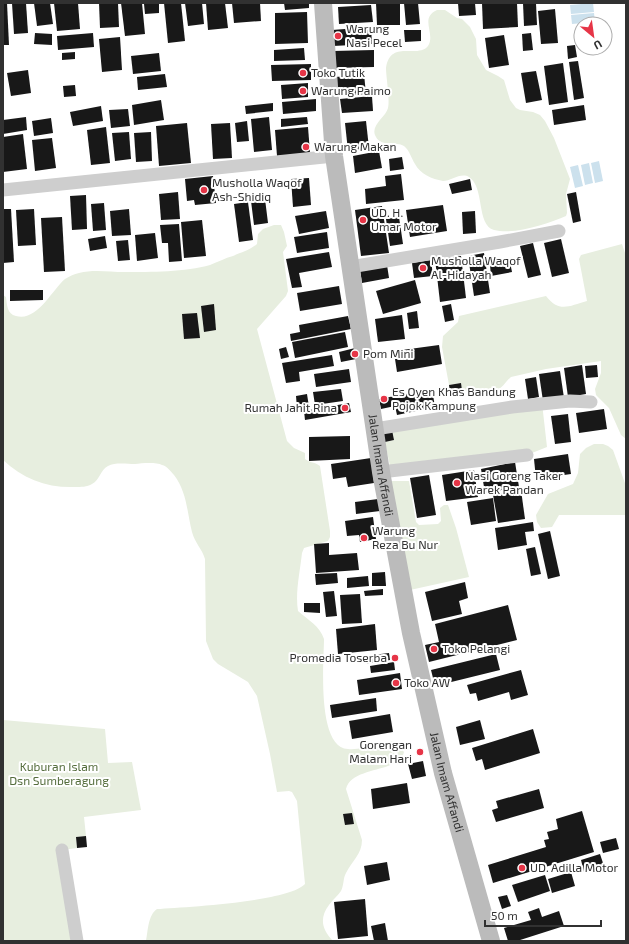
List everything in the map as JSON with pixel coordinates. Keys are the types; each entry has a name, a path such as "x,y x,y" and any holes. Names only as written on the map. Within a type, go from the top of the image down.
{"street":[{"name":"Jalan Imam Affandi","path":"323,3 334,156 381,472 410,633 443,773 491,941"},
{"path":"3,190 334,156"},
{"path":"350,267 559,231"},
{"path":"375,429 512,406 570,401 591,402"},
{"path":"381,472 527,455"},
{"path":"62,850 77,941"}],"green space":[{"path":"437,10 445,10 457,18 462,19 470,27 476,39 477,55 486,70 504,80 510,100 516,108 540,115 545,121 554,138 570,179 566,194 566,216 521,230 494,230 488,227 485,221 482,214 477,189 474,182 469,177 459,176 446,181 435,179 417,168 409,152 404,146 381,142 376,137 374,133 376,125 388,108 389,99 386,68 389,59 393,54 398,52 418,51 428,46 430,41 428,22 429,17"},
{"path":"274,225 281,225 287,246 283,252 288,291 286,296 257,329 287,441 294,448 305,453 305,459 320,466 330,531 328,541 304,548 302,553 297,590 298,611 320,630 324,639 323,683 326,719 331,734 338,745 348,749 355,749 388,742 396,742 404,752 402,758 394,763 364,773 352,779 346,789 362,840 362,845 359,853 345,875 341,891 330,903 324,915 324,928 326,933 333,941 146,941 150,919 157,909 212,905 258,899 295,890 305,884 297,801 292,792 277,792 257,696 248,682 218,664 213,659 206,641 205,559 193,536 182,488 169,469 157,463 111,465 105,468 97,480 90,485 82,487 65,487 36,481 11,467 3,460 3,295 6,297 9,311 13,315 24,317 37,310 65,279 74,275 96,271 168,271 210,265 252,248 257,244 258,234 263,229"},
{"path":"622,244 626,256 626,439 621,435 609,408 596,395 595,389 601,373 601,361 546,369 511,377 499,389 472,393 462,390 461,383 449,385 442,347 443,336 458,322 459,316 546,296 555,305 565,307 587,301 579,259 581,255"},
{"path":"542,403 547,447 527,455 391,471 385,442 394,440 392,430"},
{"path":"594,444 603,444 613,450 626,486 626,515 559,515 552,527 541,528 537,522 536,515 548,494 573,484 578,473 580,454 586,448"},
{"path":"392,481 409,481 416,522 419,525 438,524 441,521 440,508 444,505 448,505 456,528 469,577 410,590 390,485"},
{"name":"Kuburan Islam Dsn Sumberagung","path":"3,720 105,729 108,763 132,762 141,810 84,817 86,836 76,837 77,848 62,850 77,941 3,941"}],"water":[{"path":"593,3 594,12 571,14 570,5"},
{"path":"594,13 594,16 573,16 572,24 571,15"},
{"path":"599,161 603,181 595,183 591,163"},
{"path":"589,163 593,183 585,185 581,165"},
{"path":"578,165 583,186 575,188 570,167"}],"building":[{"path":"3,3 7,3 9,45 3,45"},
{"path":"12,3 26,3 28,33 14,34"},
{"path":"34,3 50,3 53,24 37,26"},
{"path":"54,3 78,3 80,29 57,31"},
{"path":"99,3 118,3 119,27 100,28"},
{"path":"121,3 142,3 145,34 125,36"},
{"path":"159,3 159,13 145,14 144,4"},
{"path":"164,3 181,3 185,41 168,43"},
{"path":"185,3 202,3 204,24 188,26"},
{"path":"206,3 225,3 228,28 208,30"},
{"path":"232,3 260,3 261,21 234,23"},
{"path":"284,3 309,3 309,8 285,10"},
{"path":"376,3 400,3 400,25 377,25"},
{"path":"404,3 418,3 420,24 406,25"},
{"path":"458,3 475,3 476,15 459,16"},
{"path":"482,3 517,3 518,27 483,29"},
{"path":"523,3 536,3 537,25 524,26"},
{"path":"371,5 373,22 339,24 338,7"},
{"path":"555,9 558,43 541,44 538,11"},
{"path":"307,12 308,43 275,44 275,13"},
{"path":"371,27 372,44 333,46 332,30"},
{"path":"404,30 421,30 421,41 405,42"},
{"path":"35,33 52,34 52,45 34,44"},
{"path":"93,33 94,47 58,50 57,36"},
{"path":"531,33 533,50 523,51 522,34"},
{"path":"504,35 509,65 489,68 485,38"},
{"path":"120,37 122,70 102,72 99,39"},
{"path":"573,45 573,56 577,57 568,59 567,46"},
{"path":"304,48 305,60 274,61 274,50"},
{"path":"374,50 374,67 333,68 333,51"},
{"path":"75,52 75,59 62,60 62,53"},
{"path":"159,53 161,71 133,74 131,56"},
{"path":"578,61 584,98 574,100 569,62"},
{"path":"563,63 568,102 549,105 544,66"},
{"path":"311,64 311,80 272,81 271,65"},
{"path":"28,70 31,93 11,96 7,73"},
{"path":"536,71 542,100 526,103 521,73"},
{"path":"165,74 167,87 138,90 137,77"},
{"path":"364,74 366,94 338,96 336,77"},
{"path":"308,83 308,97 282,99 281,85"},
{"path":"75,85 76,96 64,97 63,86"},
{"path":"372,96 373,111 342,113 340,99"},
{"path":"316,99 316,111 283,114 282,102"},
{"path":"161,100 164,120 134,125 132,105"},
{"path":"273,103 273,111 246,114 245,106"},
{"path":"584,105 586,120 554,125 552,110"},
{"path":"101,106 103,121 73,126 70,112"},
{"path":"128,109 130,126 111,128 109,110"},
{"path":"26,117 27,130 3,134 3,120"},
{"path":"269,117 272,150 254,152 251,119"},
{"path":"307,117 308,124 281,127 281,119"},
{"path":"51,118 53,133 34,136 32,121"},
{"path":"247,121 249,141 237,142 235,123"},
{"path":"366,121 369,148 348,151 345,123"},
{"path":"187,123 191,163 159,166 156,126"},
{"path":"230,123 232,158 213,159 211,124"},
{"path":"106,127 110,163 91,165 87,130"},
{"path":"308,127 310,153 277,156 275,130"},
{"path":"129,132 131,159 115,161 112,133"},
{"path":"151,132 152,161 136,162 134,133"},
{"path":"23,134 27,169 3,172 3,137"},
{"path":"52,138 56,168 35,171 32,140"},
{"path":"379,151 382,168 355,173 353,156"},
{"path":"402,157 404,169 390,171 389,159"},
{"path":"401,174 404,200 366,204 365,189 386,186 385,176"},
{"path":"213,176 216,203 195,205 194,200 187,201 185,179"},
{"path":"309,178 311,205 293,207 291,179"},
{"path":"470,179 472,190 452,194 449,184"},
{"path":"178,192 180,219 161,220 159,194"},
{"path":"576,192 581,221 573,223 567,194"},
{"path":"86,195 87,229 72,230 70,196"},
{"path":"265,199 268,223 254,225 251,201"},
{"path":"248,202 253,240 239,242 234,204"},
{"path":"104,203 106,230 93,231 91,204"},
{"path":"443,205 447,231 410,237 406,210"},
{"path":"382,206 389,253 361,256 355,210"},
{"path":"3,209 11,209 14,262 3,263"},
{"path":"34,209 36,245 18,246 16,210"},
{"path":"129,209 131,235 112,236 110,211"},
{"path":"326,211 329,228 299,234 295,216"},
{"path":"475,211 476,233 463,234 462,212"},
{"path":"62,217 65,271 44,272 41,218"},
{"path":"399,217 403,244 390,246 386,219"},
{"path":"202,220 206,256 184,258 181,222"},
{"path":"179,224 182,261 169,262 168,243 162,243 160,225"},
{"path":"327,232 329,248 297,253 294,237"},
{"path":"155,233 158,258 137,261 135,235"},
{"path":"105,236 107,248 90,251 88,239"},
{"path":"561,239 569,273 552,277 544,243"},
{"path":"128,240 130,260 118,261 116,241"},
{"path":"533,243 541,275 528,278 520,246"},
{"path":"329,252 332,267 299,273 302,287 292,288 286,259"},
{"path":"484,253 490,293 474,296 468,256"},
{"path":"461,256 466,298 440,302 435,259"},
{"path":"431,260 433,276 414,278 412,263"},
{"path":"510,262 512,272 491,276 490,265"},
{"path":"387,265 389,278 362,283 360,269"},
{"path":"415,280 421,303 383,314 376,291"},
{"path":"339,286 342,304 300,311 297,293"},
{"path":"10,290 43,290 43,300 10,301"},
{"path":"214,304 216,330 204,332 201,306"},
{"path":"451,304 454,320 445,322 442,306"},
{"path":"417,311 419,328 409,329 407,313"},
{"path":"197,313 200,338 184,339 182,314"},
{"path":"402,315 405,339 378,342 375,319"},
{"path":"348,316 351,329 291,341 290,334 300,332 299,325"},
{"path":"345,332 348,347 295,358 292,342"},
{"path":"439,345 442,364 397,372 395,359 403,357 402,350"},
{"path":"286,347 289,357 281,359 279,349"},
{"path":"359,347 361,358 341,362 339,352"},
{"path":"332,355 334,366 299,372 300,381 286,383 282,363"},
{"path":"582,365 586,394 568,397 564,368"},
{"path":"597,365 598,377 586,378 585,366"},
{"path":"349,369 351,382 316,387 314,374"},
{"path":"560,371 564,398 543,401 539,374"},
{"path":"536,377 539,397 528,399 525,379"},
{"path":"461,383 462,390 450,392 449,385"},
{"path":"341,389 343,401 315,405 313,392"},
{"path":"432,389 435,407 397,415 395,406 381,409 379,399"},
{"path":"307,394 309,407 297,408 296,396"},
{"path":"349,403 351,412 305,420 304,411"},
{"path":"604,409 607,429 579,433 576,413"},
{"path":"568,414 571,442 555,444 551,416"},
{"path":"392,430 394,440 385,442 383,432"},
{"path":"350,436 350,459 309,461 309,437"},
{"path":"568,454 571,474 536,479 534,459"},
{"path":"371,458 374,483 348,487 346,477 333,479 331,464"},
{"path":"515,462 519,487 485,493 481,469"},
{"path":"474,470 478,497 446,501 442,475"},
{"path":"429,475 436,515 417,518 410,478"},
{"path":"521,490 525,519 498,523 493,495"},
{"path":"493,498 496,521 471,525 467,502"},
{"path":"378,499 380,511 356,514 355,502"},
{"path":"373,517 376,539 360,542 359,535 347,536 345,521"},
{"path":"533,522 534,531 525,532 527,545 498,550 495,528"},
{"path":"550,531 560,576 548,579 538,534"},
{"path":"329,543 329,555 357,553 359,570 316,573 314,544"},
{"path":"535,547 541,574 531,576 526,549"},
{"path":"385,572 386,586 372,586 372,573"},
{"path":"337,573 338,583 316,585 315,574"},
{"path":"368,576 369,586 347,588 347,578"},
{"path":"465,582 468,598 459,601 462,614 432,621 425,592"},
{"path":"383,589 383,595 365,596 364,591"},
{"path":"334,591 337,616 326,617 323,592"},
{"path":"360,594 362,623 342,624 340,595"},
{"path":"304,603 320,603 320,613 304,612"},
{"path":"508,605 517,640 429,662 425,645 439,642 435,624"},
{"path":"375,624 377,650 338,654 336,629"},
{"path":"389,653 390,660 365,664 364,656"},
{"path":"496,654 500,670 435,686 431,670"},
{"path":"394,662 395,670 371,673 370,666"},
{"path":"521,670 528,695 511,700 509,692 478,701 476,693 470,694 467,685"},
{"path":"400,673 402,689 359,695 357,680"},
{"path":"376,698 377,711 332,718 330,705"},
{"path":"390,714 393,732 352,739 349,721"},
{"path":"480,720 485,739 460,745 456,727"},
{"path":"533,729 540,753 485,770 482,759 476,761 472,748"},
{"path":"423,761 426,776 412,779 408,764"},
{"path":"407,783 410,803 373,809 371,789"},
{"path":"539,789 544,808 496,822 492,810 498,808 496,801"},
{"path":"582,811 594,852 493,883 488,865 546,847 544,840 549,839 547,832 558,829 556,819"},
{"path":"352,813 354,824 345,825 343,814"},
{"path":"86,836 87,847 77,848 76,837"},
{"path":"616,838 619,849 603,853 600,842"},
{"path":"600,854 604,866 584,872 581,860"},
{"path":"387,862 390,880 367,885 364,866"},
{"path":"571,872 575,886 552,893 548,879"},
{"path":"545,875 550,891 518,902 512,885"},
{"path":"507,895 511,906 502,909 498,897"},
{"path":"365,899 368,936 338,939 334,902"},
{"path":"539,908 542,917 559,911 564,926 517,941 508,941 504,928 531,920 528,912"},
{"path":"385,923 388,941 374,941 371,926"}],"place":[{"name":"Warung Nasi Pecel","path":"338,36"},
{"name":"Toko Tutik","path":"303,73"},
{"name":"Warung Paimo","path":"303,91"},
{"name":"Warung Makan","path":"306,147"},
{"name":"Musholla Waqof Ash-Shidiq","path":"204,190"},
{"name":"UD. H. Umar Motor","path":"363,220"},
{"name":"Musholla Waqof Al-Hidayah","path":"423,268"},
{"name":"Pom Mini","path":"355,354"},
{"name":"Es Oyen Khas Bandung Pojok Kampung","path":"384,399"},
{"name":"Rumah Jahit Rina","path":"345,408"},
{"name":"Nasi Goreng Taker Warek Pandan","path":"457,483"},
{"name":"Warung Reza Bu Nur","path":"364,538"},
{"name":"Toko Pelangi","path":"434,649"},
{"name":"Promedia Toserba","path":"395,658"},
{"name":"Toko AW","path":"396,683"},
{"name":"Gorengan Malam Hari","path":"420,752"},
{"name":"UD. Adilla Motor","path":"522,868"}]}
